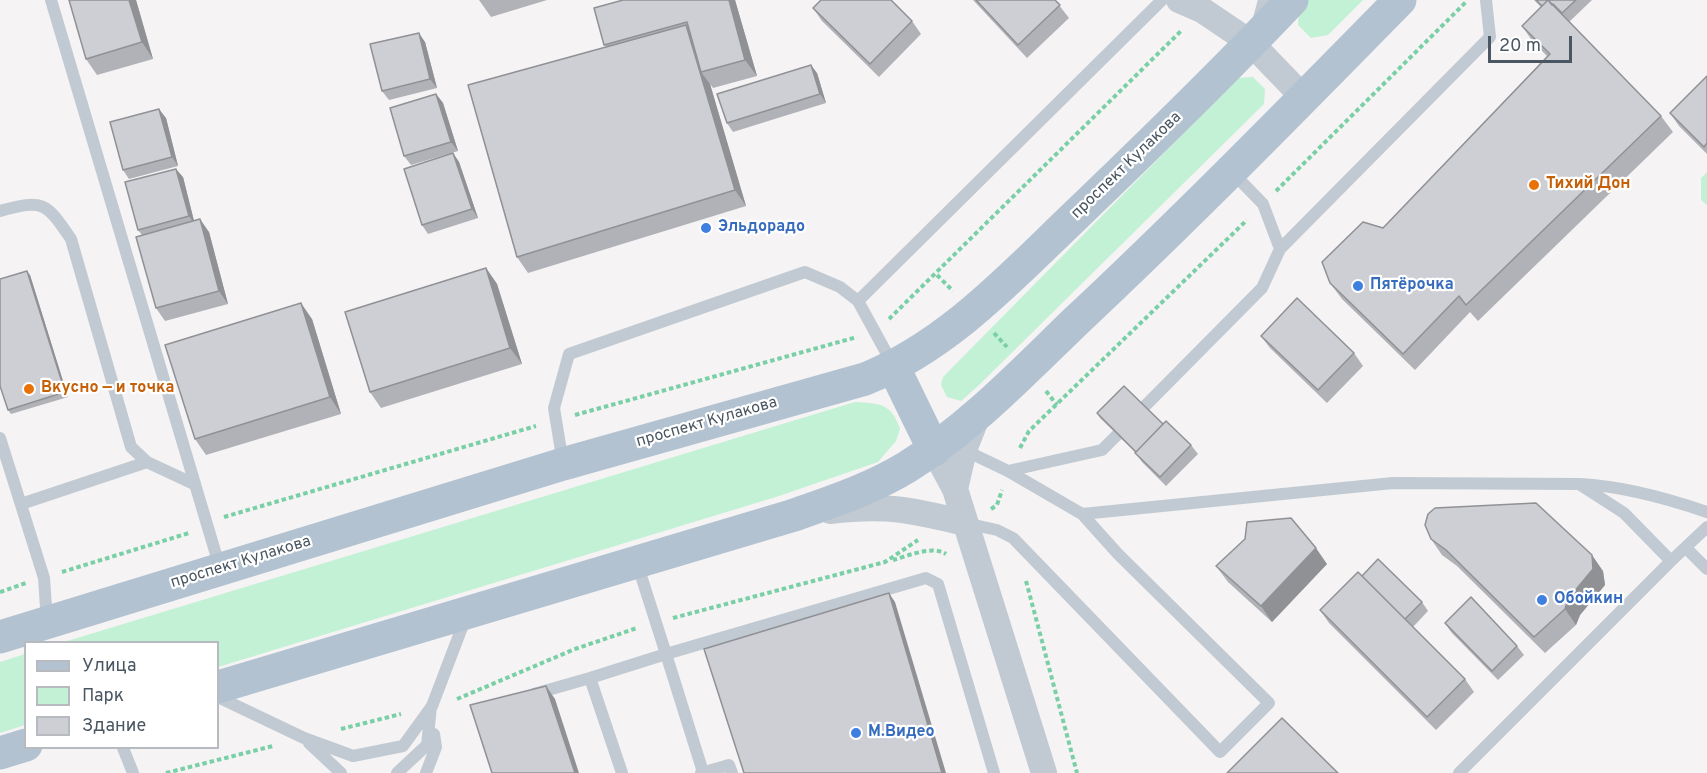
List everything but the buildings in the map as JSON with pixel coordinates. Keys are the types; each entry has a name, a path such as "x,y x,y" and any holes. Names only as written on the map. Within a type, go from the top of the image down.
{"main road":[{"name":"проспект Кулакова","path":"0,637 563,464 865,379 894,366 925,349 974,312 1162,132 1292,0"},
{"path":"219,687 791,516 858,493 949,450 979,412 1304,98 1400,0"},
{"path":"894,366 949,450"},
{"path":"0,753 24,746"}],"street":[{"path":"1179,0 1202,10 1251,43 1304,98"},
{"path":"949,450 955,489 988,587 1044,773"},
{"path":"791,516 867,506 904,508 965,523"},
{"path":"904,508 941,529 973,563 988,587"}],"lane":[{"path":"51,0 220,570"},
{"path":"858,301 1162,0"},
{"path":"1251,43 1264,0"},
{"path":"1144,407 1262,288 1280,249 1490,37 1486,0"},
{"path":"1230,170 1263,204 1280,249"},
{"path":"0,211 31,202 52,211 71,239 131,447 147,462 194,484"},
{"path":"563,464 554,408 569,354 805,272 840,287 858,301 894,366"},
{"path":"1008,471 1102,450 1117,435"},
{"path":"0,438 44,578 47,623"},
{"path":"949,450 1008,471 1082,514 1118,554 1269,703 1220,752 1013,538 997,530 965,523"},
{"path":"21,504 147,462"},
{"path":"1082,514 1148,505 1393,483 1602,485 1678,502 1707,512"},
{"path":"1579,484 1624,513 1671,561"},
{"path":"1459,773 1707,527"},
{"path":"1686,548 1707,569"},
{"path":"637,563 702,773 729,765 732,773"},
{"path":"516,698 591,678 926,578 938,585 994,773"},
{"path":"219,698 304,738 353,756 403,746 432,705 468,613"},
{"path":"591,678 621,773"},
{"path":"397,773 427,745 432,705"},
{"path":"426,773 436,747 432,705"},
{"path":"304,738 332,773"},
{"path":"304,738 341,773"},
{"path":"124,749 133,773"}],"path":[{"path":"876,332 937,275 1202,10"},
{"path":"937,275 1026,368 1057,405"},
{"path":"997,505 1013,538 1040,627 1077,773"},
{"path":"0,592 163,539 208,529"}],"green space":[{"path":"1307,0 1363,0 1328,35 1311,38 1298,25 1299,8"},
{"path":"1253,77 1265,89 1264,104 979,385 961,401 947,397 941,385 943,377 1238,78"},
{"path":"1707,172 1707,205 1701,200 1701,178"},
{"path":"855,402 884,406 893,414 900,429 896,441 878,462 779,496 219,667 219,641 67,641"},
{"path":"24,654 24,725 0,733 0,662"}],"place":[{"name":"Тихий Дон","path":"1534,185"},
{"name":"Эльдорадо","path":"706,228"},
{"name":"Пятёрочка","path":"1358,286"},
{"name":"Вкусно — и точка","path":"29,389"},
{"name":"Обойкин","path":"1542,600"},
{"name":"М.Видео","path":"856,733"}]}
